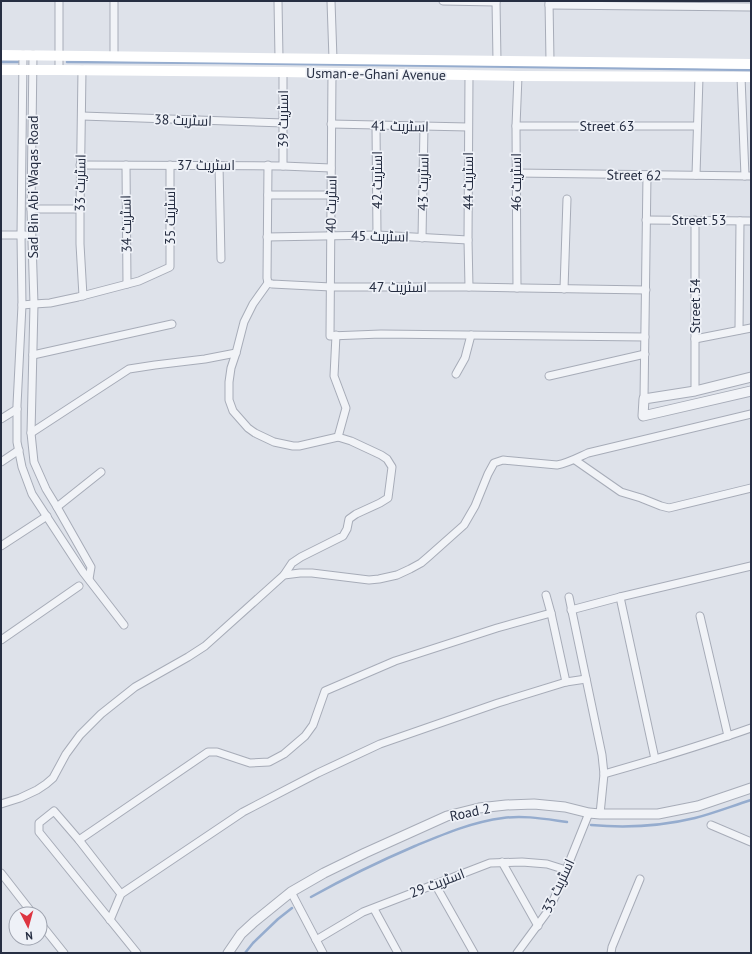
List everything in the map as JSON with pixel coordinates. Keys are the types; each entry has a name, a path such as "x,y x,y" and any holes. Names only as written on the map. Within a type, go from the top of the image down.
{"main road":[{"name":"Usman-e-Ghani Avenue","path":"1,55 751,64"},
{"name":"Usman-e-Ghani Avenue","path":"1,70 746,77"}],"street":[{"path":"58,1 59,70"},
{"path":"114,1 114,56"},
{"path":"278,1 279,58"},
{"path":"331,1 333,59"},
{"path":"443,1 496,1 497,61"},
{"path":"550,61 549,3 654,3 751,7"},
{"name":"Sad Bin Abi Waqas Road","path":"23,55 28,70 34,304 31,434 34,462 46,489 91,567 89,579"},
{"path":"28,70 34,55"},
{"name":"Sad Bin Abi Waqas Road","path":"28,70 21,235 22,305 17,409 17,442 22,467 32,494 82,572 124,625"},
{"name":"اسٹریٹ 33","path":"82,70 80,244 83,296"},
{"name":"اسٹریٹ 39","path":"283,72 283,166"},
{"name":"اسٹریٹ 40","path":"332,73 330,236 334,376 346,408 338,437"},
{"name":"اسٹریٹ 44","path":"469,75 469,288"},
{"name":"اسٹریٹ 46","path":"517,288 516,126 518,76"},
{"path":"696,175 699,77"},
{"path":"746,77 743,125 748,176"},
{"name":"اسٹریٹ 38","path":"82,116 284,123"},
{"name":"اسٹریٹ 41","path":"331,124 468,127"},
{"path":"743,125 751,125"},
{"name":"اسٹریٹ 42","path":"376,126 377,235"},
{"name":"اسٹریٹ 43","path":"422,238 424,126"},
{"name":"Street 63","path":"516,126 697,126"},
{"name":"اسٹریٹ 37","path":"80,165 219,165 331,168"},
{"name":"اسٹریٹ 34","path":"126,165 127,284"},
{"name":"اسٹریٹ 35","path":"127,284 139,281 170,267 170,165"},
{"path":"219,165 221,259"},
{"path":"1,804 20,798 46,784 53,778 66,754 80,735 101,714 136,687 205,646 284,575 292,563 343,536 347,529 349,519 388,498 392,467 387,458 351,441 338,437 306,445 293,446 274,442 252,430 233,411 229,400 230,374 244,322 253,304 268,283 268,166"},
{"name":"Street 62","path":"516,173 748,176"},
{"path":"647,175 645,354 644,400 642,416 751,391"},
{"path":"268,195 331,195"},
{"path":"564,289 566,199"},
{"path":"31,209 80,209"},
{"name":"Street 53","path":"646,220 751,221"},
{"name":"Street 54","path":"695,220 695,391"},
{"path":"739,330 740,221"},
{"path":"1,235 32,235"},
{"name":"اسٹریٹ 45","path":"267,237 377,235 468,240"},
{"name":"اسٹریٹ 47","path":"268,283 331,287 646,290"},
{"path":"22,305 50,303 127,284"},
{"path":"33,355 172,324"},
{"path":"695,339 751,328"},
{"path":"333,335 381,334 645,337"},
{"path":"456,374 465,358 471,335"},
{"path":"31,434 129,369 205,359 236,353"},
{"path":"549,376 645,354"},
{"path":"644,400 695,391 751,377"},
{"path":"1,419 17,409"},
{"path":"284,575 312,573 369,580 397,575 410,569 420,563 464,525 475,506 494,463 503,460 556,465 564,464 588,453 751,414"},
{"path":"1,462 19,450"},
{"path":"574,460 621,492 669,508 751,488"},
{"path":"57,507 101,472"},
{"path":"1,546 47,516"},
{"path":"571,610 751,566"},
{"path":"1,640 79,586"},
{"path":"546,595 566,682"},
{"path":"569,597 602,756 604,774 600,814"},
{"path":"620,597 655,759"},
{"path":"79,840 208,752 217,752 250,763 268,762 284,754 305,736 313,725 325,691 395,661 497,628 551,613"},
{"path":"700,616 728,736"},
{"path":"110,920 121,894 243,812 318,773 380,744 498,703 566,682 586,679"},
{"path":"604,774 751,728"},
{"name":"Road 2","path":"228,953 241,934 291,892 351,859 447,816 479,808 534,804 565,807 600,814 658,814 698,806 751,788"},
{"path":"121,894 79,840 54,811 39,823 40,832 137,953"},
{"name":"اسٹریٹ 33","path":"517,953 548,911 565,876 566,870 589,813"},
{"path":"711,825 751,842"},
{"path":"502,862 538,926"},
{"name":"اسٹریٹ 29","path":"316,940 364,912 490,863 522,862 547,864 566,870"},
{"path":"3,879 26,906"},
{"path":"611,953 612,947 640,879"},
{"path":"435,884 474,953"},
{"path":"291,892 323,953"},
{"path":"374,909 398,953"},
{"path":"48,933 64,953"}],"waterway":[{"path":"1,62 18,62"},
{"path":"67,62 751,70"},
{"path":"591,825 630,826 670,823 702,816 751,800"},
{"path":"311,897 350,876 415,846 469,825 511,817 567,822"},
{"path":"245,953 253,943 278,919 292,908"}]}
